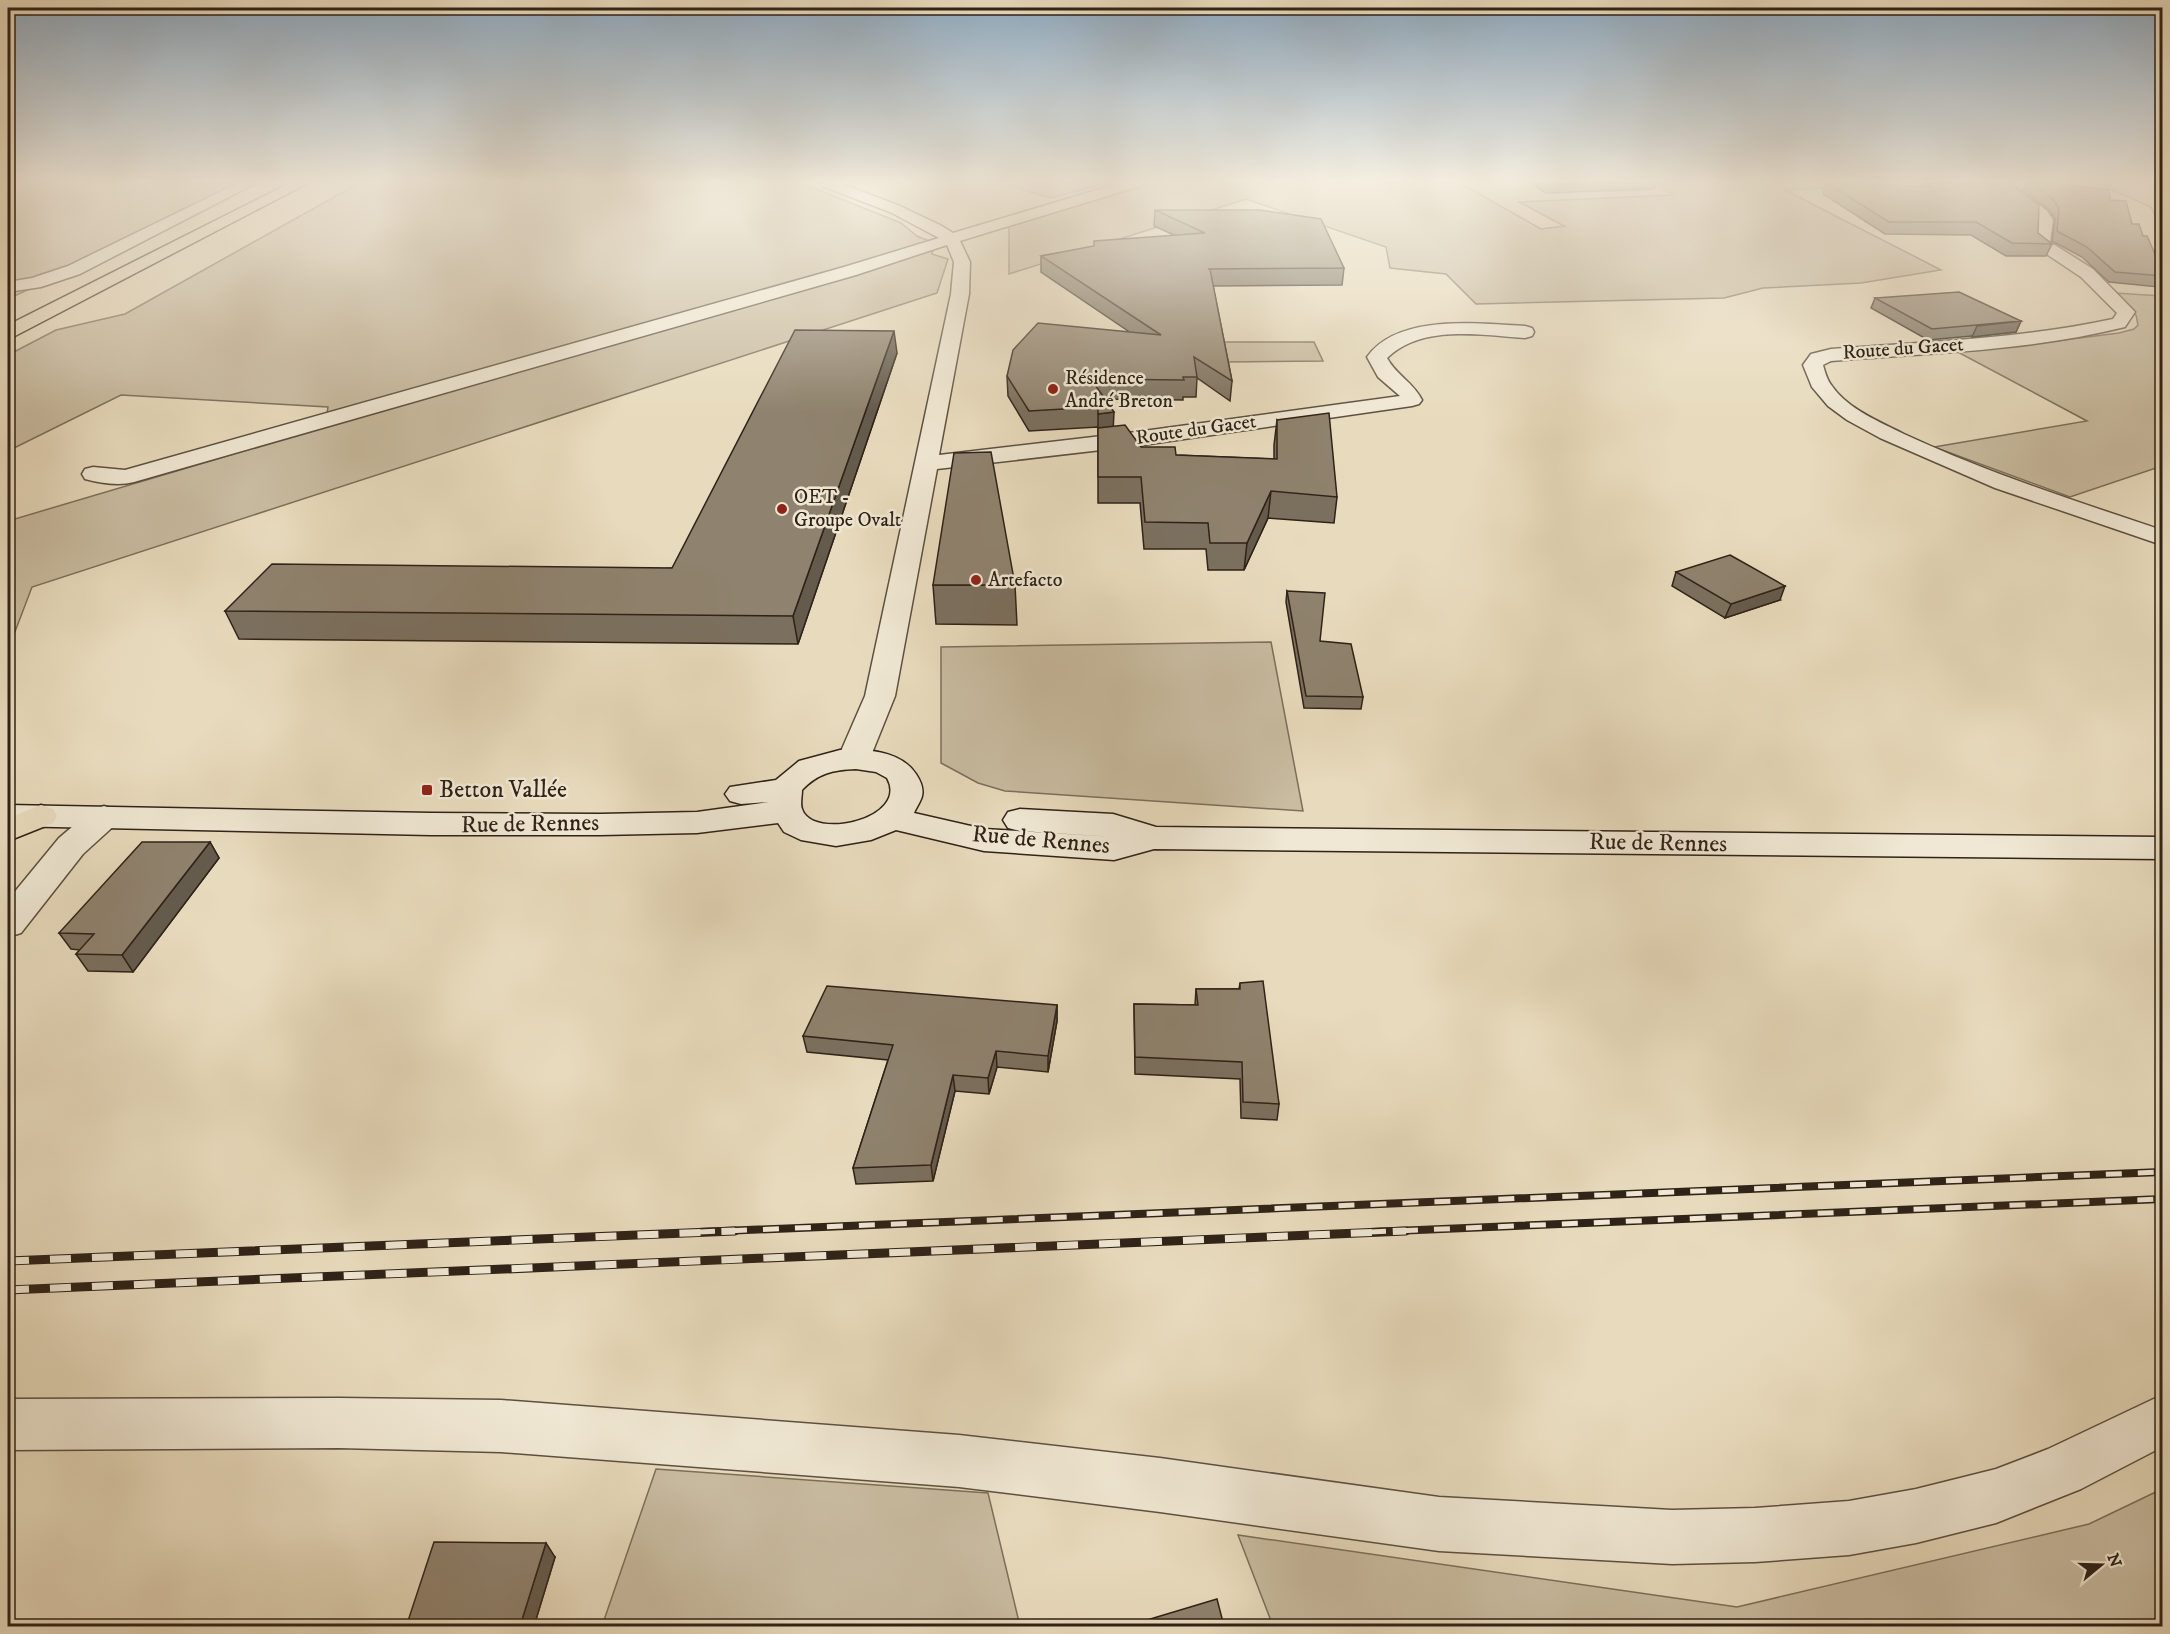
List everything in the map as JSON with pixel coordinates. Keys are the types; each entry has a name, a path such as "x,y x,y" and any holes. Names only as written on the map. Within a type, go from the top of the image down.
{"main road":[{"path":"8,319 135,259"},
{"path":"8,332 148,259"},
{"path":"8,830 41,816"}],"street":[{"path":"8,287 35,284 96,259"},
{"path":"93,474 126,477 889,259"},
{"path":"867,760 885,741 880,696 960,294 961,259"},
{"name":"Route du Gacet","path":"2066,259 2102,286 2126,312 2123,319 2118,323 2103,327 2012,341 1831,355 1818,358 1813,365 1817,377 1827,394 1848,410 1889,434 1974,472 2163,538"},
{"name":"Route du Gacet","path":"927,463 1136,439 1412,400 1407,390 1385,373 1377,357 1391,344 1418,334 1452,330 1526,332"},
{"path":"833,760 867,760 893,768 901,776 907,786 899,807 875,828 854,834 831,836 810,832 794,824 785,800 796,776 813,766 833,760"},
{"name":"Rue de Rennes","path":"8,816 441,825 688,823 754,813 785,800"},
{"name":"Rue de Rennes","path":"899,807 984,840 1114,849 1154,838 2163,848"},
{"path":"8,924 71,846 104,817"},
{"path":"8,1425 339,1423 501,1426 959,1461 1172,1486 1439,1524 1672,1537 1755,1535 1849,1528 1916,1516 1996,1496 2062,1470 2163,1420"}],"shaded area":[{"path":"8,259 93,259 8,299"},
{"path":"223,259 948,259 937,293 32,587 8,650 8,521 325,427 328,407 121,395 8,451 8,355 56,330 125,314"},
{"path":"1009,259 1056,259 1009,274"},
{"path":"1388,259 1920,259 1941,270 1861,283 1763,288 1724,298 1476,304 1446,274 1390,268"},
{"path":"2115,293 2162,296 2162,466 2070,497 1934,447 2087,421 1954,350 2009,347 2119,333 2134,329 2138,325 2136,315"},
{"path":"1221,342 1314,342 1323,361 1226,362"},
{"path":"1271,642 1303,811 1005,791 978,783 941,763 941,647"},
{"path":"656,1469 988,1493 1020,1626 602,1626"},
{"path":"2162,1489 2162,1626 1273,1626 1238,1535 1737,1607 2089,1524"}],"building":[{"path":"1046,259 1340,259 1344,268 1208,269 1210,269 1232,381 1194,357 1197,377 1183,377 1184,380 1091,379 1114,412 1098,414 1098,407 1029,411 1007,376 1013,350 1038,323 1161,335"},
{"path":"2101,259 2157,259 2163,276 2115,272"},
{"path":"1959,292 2021,321 1932,329 1875,298"},
{"path":"795,330 894,331 793,616 225,611 272,564 672,568"},
{"path":"1329,413 1337,497 1271,491 1247,543 1210,543 1208,523 1145,522 1141,477 1098,477 1098,428 1125,425 1141,447 1175,447 1176,455 1277,459 1277,420"},
{"name":"Artefacto","path":"991,452 1015,585 933,585 954,453"},
{"path":"1730,555 1785,586 1731,604 1676,572"},
{"path":"1287,591 1325,593 1320,641 1351,644 1363,697 1306,696"},
{"path":"142,842 210,842 122,955 76,954 94,934 59,933"},
{"path":"1263,981 1279,1104 1243,1102 1242,1062 1135,1057 1134,1004 1198,1005 1196,989 1240,989 1240,983"},
{"path":"827,986 1057,1005 1048,1056 996,1051 988,1078 953,1075 931,1165 853,1168 893,1045 803,1036"},
{"path":"434,1542 546,1543 520,1626 407,1624"},
{"path":"1217,1599 1224,1626 1127,1626"}],"railway":[{"path":"699,1232 2162,1172"},
{"path":"1370,1232 2162,1199"},
{"path":"8,1261 735,1231"},
{"path":"8,1290 1406,1231"}],"place":[{"name":"Résidence André Breton","path":"1053,389"},
{"name":"OET - Groupe Ovalt","path":"782,509"},
{"name":"Artefacto","path":"976,580"},
{"name":"Betton Vallée","path":"427,790"}]}
